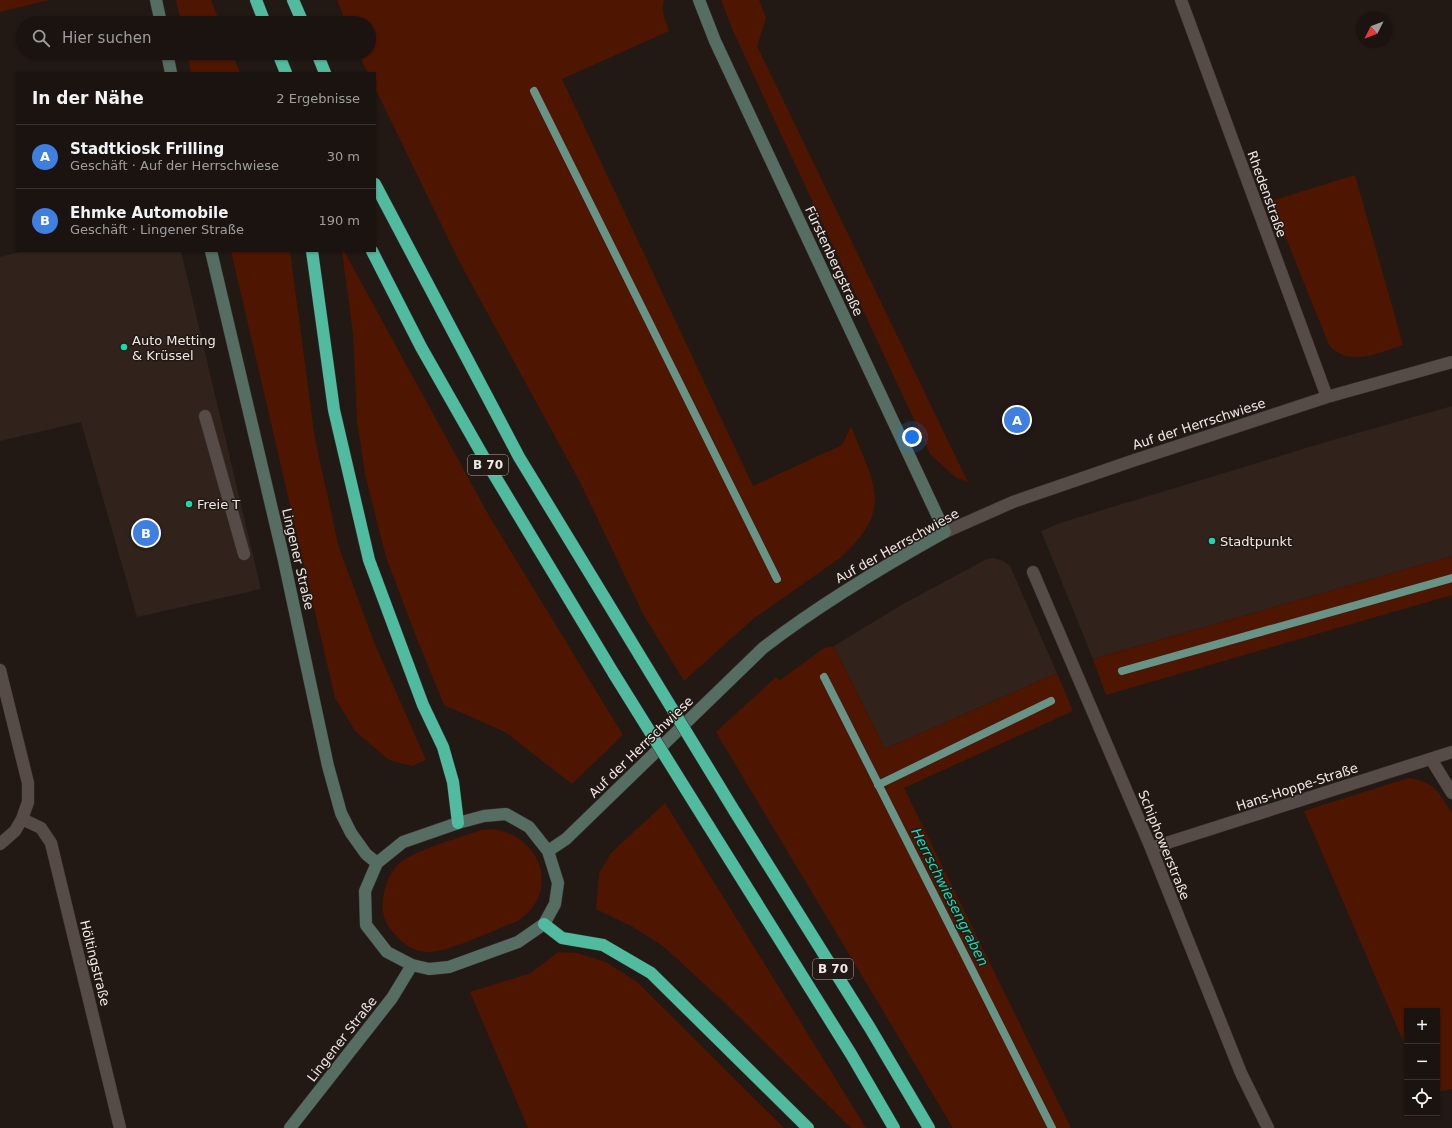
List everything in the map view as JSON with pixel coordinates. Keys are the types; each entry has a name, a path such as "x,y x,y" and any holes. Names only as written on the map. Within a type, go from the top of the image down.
{"highway":[{"path":"256,0 262,16"},
{"path":"293,0 300,16"},
{"path":"281,60 286,72"},
{"path":"320,60 325,72"},
{"name":"B 70","path":"376,186 519,457 735,812 870,1028 929,1128"},
{"path":"312,252 334,410 369,560 423,705 443,747 453,782 458,823"},
{"name":"B 70","path":"373,252 421,347 483,456 614,674 851,1054 894,1128"},
{"path":"544,924 562,938 603,945 651,973 808,1128"}],"street":[{"path":"156,0 159,16"},
{"name":"Fürstenbergstraße","path":"699,0 715,41 946,532"},
{"name":"Rhedenstraße","path":"1181,0 1327,397"},
{"path":"169,60 172,72"},
{"name":"Lingener Straße","path":"211,252 283,556 328,766 337,800 341,813 351,833 366,854 377,863"},
{"name":"Auf der Herrschwiese","path":"548,851 566,839 763,648 816,608 873,572 946,532 1013,502 1327,397 1452,362"},
{"path":"205,416 244,554"},
{"name":"Schiphowerstraße","path":"1033,572 1151,848 1241,1073 1268,1128"},
{"path":"0,670 28,783 28,802 22,819 15,831 0,844"},
{"name":"Hans-Hoppe-Straße","path":"1151,848 1431,760 1452,752"},
{"path":"1431,760 1452,793"},
{"path":"506,814 529,827 548,851 558,883 555,904 544,924 518,942 448,967 429,969 412,965 387,952 366,925 365,891 377,863 403,842 458,823 484,816 506,814"},
{"name":"Höltingstraße","path":"22,819 41,828 51,843 120,1128"},
{"name":"Lingener Straße","path":"290,1128 392,998 412,965"}],"shaded area":[{"path":"0,0 49,0 0,12"},
{"path":"176,0 211,0 217,16 179,16"},
{"path":"337,0 664,0 663,11 669,31 562,79 753,486 842,445 851,426 867,465 875,496 874,510 868,525 857,540 840,558 753,619 684,681 643,614 581,484 459,261 376,90 376,72 368,72 362,60 376,60 376,16 343,16"},
{"path":"721,0 759,0 766,18 757,46 968,482 955,477 930,454 734,33"},
{"path":"188,60 235,60 240,72 191,72"},
{"path":"1355,175 1403,345 1364,357 1345,356 1337,352 1329,345 1271,201"},
{"path":"20,252 181,252 261,589 137,617 81,422 0,441 0,257"},
{"path":"231,252 290,252 315,439 339,548 374,642 426,760 412,766 389,760 355,731 335,698"},
{"path":"342,252 345,252 488,514 623,735 572,784 505,732 444,705 386,557 365,474 357,421 353,334"},
{"path":"1452,406 1452,556 1093,659 1041,531 1063,522 1326,442"},
{"path":"1452,556 1452,595 1106,695 1093,659"},
{"path":"994,558 1003,561 1010,566 1057,673 885,749 834,646 903,604 987,559"},
{"path":"834,646 885,749 1057,673 1073,711 904,788 1071,1128 953,1128 716,732 776,677 779,681 824,648"},
{"path":"1408,778 1425,782 1430,785 1439,793 1452,813 1452,1089 1440,1091 1440,1008 1404,1008 1404,1043 1304,811"},
{"path":"665,803 866,1128 851,1128 723,1001 663,946 631,926 596,909 599,873 611,853"},
{"path":"493,829 510,834 524,842 534,854 540,867 542,881 539,895 531,909 518,921 473,940 449,948 438,951 423,952 407,946 388,926 383,912 383,898 385,890 389,877 395,868 410,856 422,851 481,830"},
{"path":"558,952 577,953 606,962 637,982 784,1128 528,1128 470,992 531,973"}],"waterway":[{"path":"534,91 777,579"},
{"path":"1122,671 1452,578"},
{"name":"Herrschwiesengraben","path":"824,677 1052,1128"},
{"path":"878,785 1051,701"}],"place":[{"name":"Auto Metting & Krüssel","path":"124,347"},
{"name":"Stadtkiosk Frilling","path":"1017,420"},
{"name":"Freie T","path":"189,504"},
{"name":"Ehmke Automobile","path":"146,533"},
{"name":"Stadtpunkt","path":"1212,541"}]}
